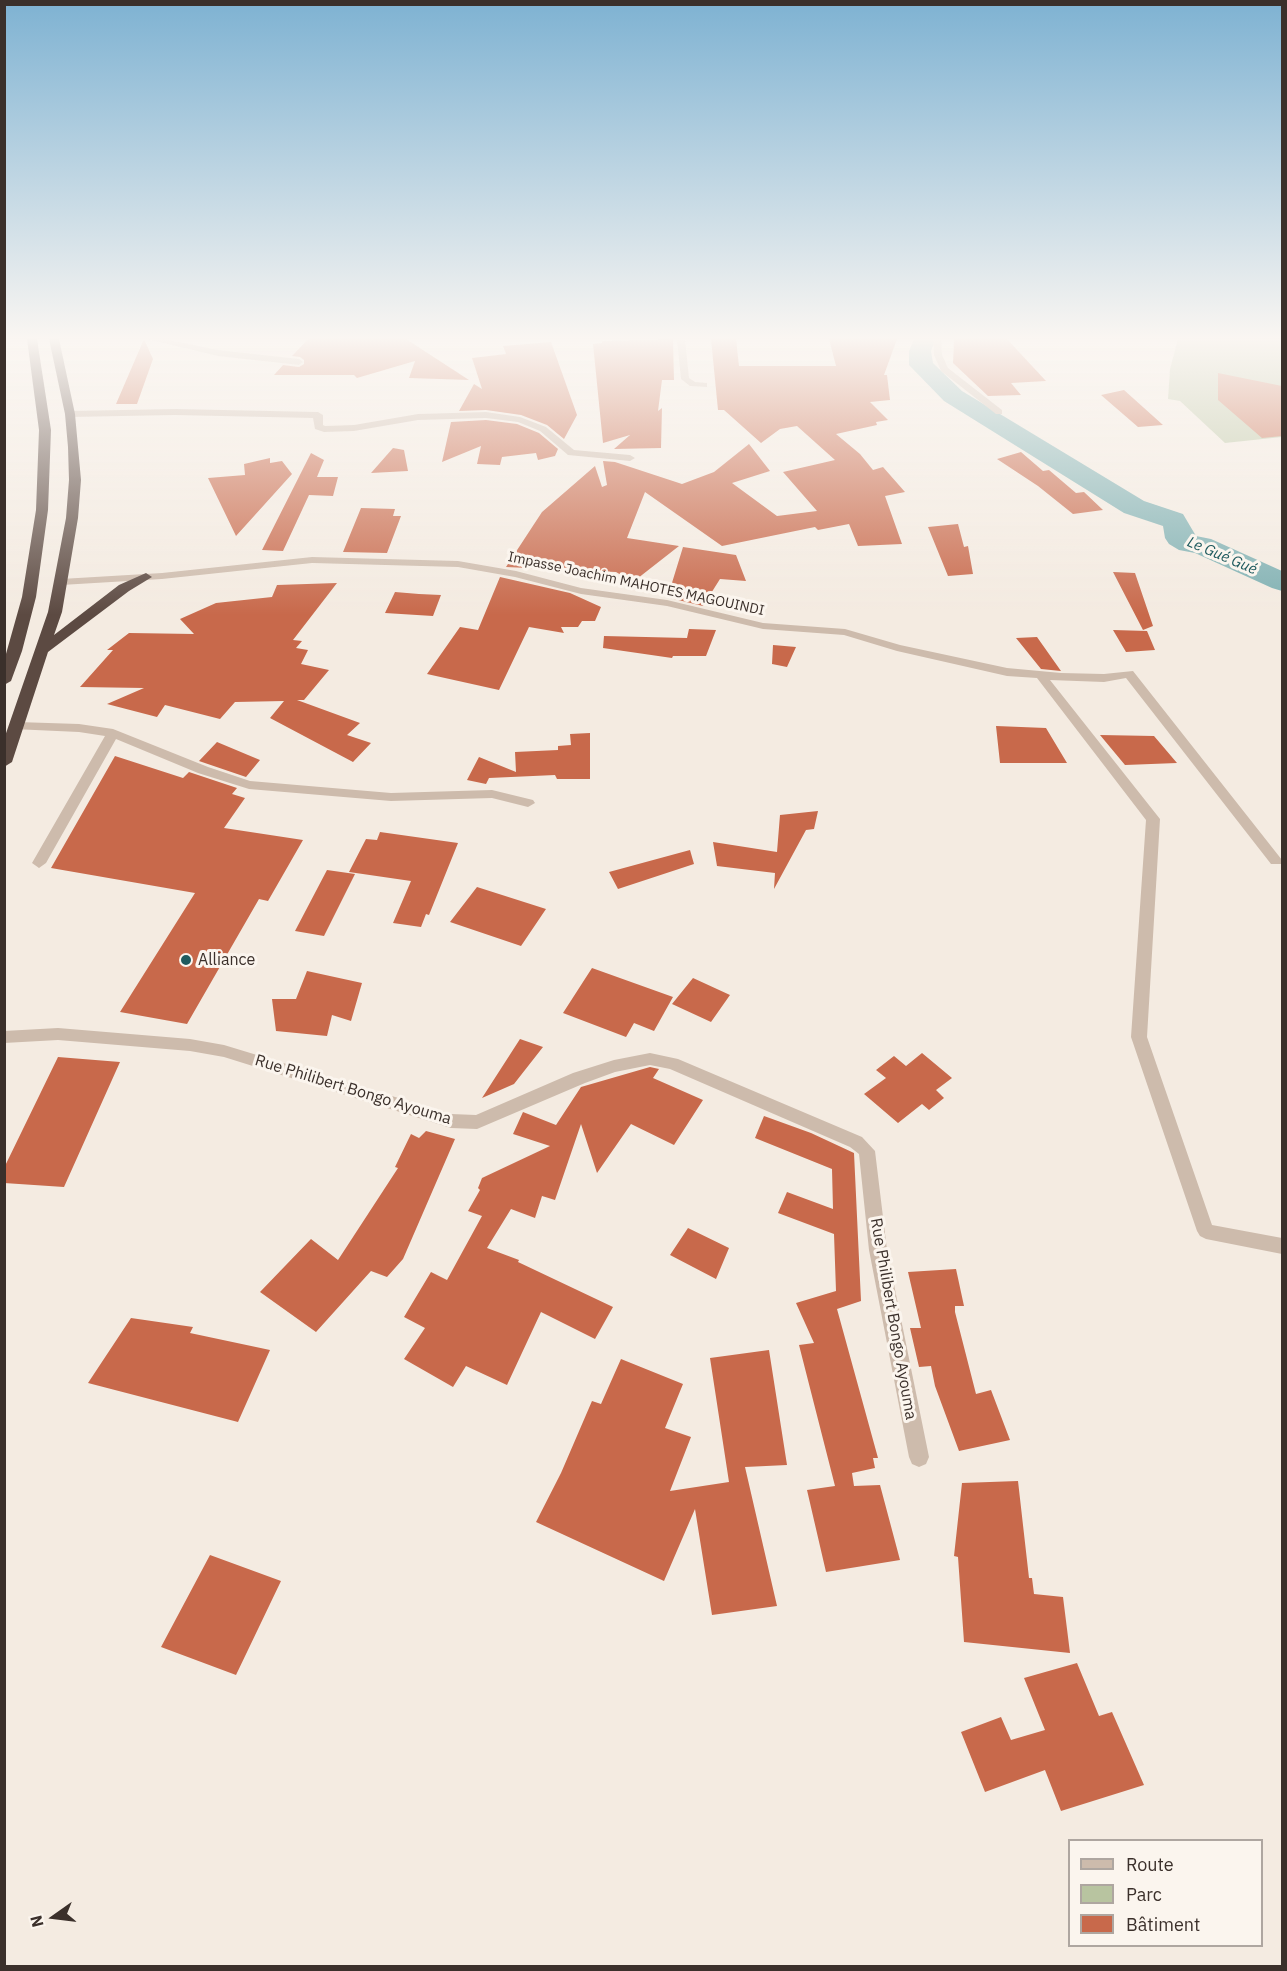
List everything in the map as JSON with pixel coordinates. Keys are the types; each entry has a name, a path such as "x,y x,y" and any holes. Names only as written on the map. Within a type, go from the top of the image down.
{"highway":[{"path":"4,681 36,559 45,471 45,431"},
{"path":"4,762 55,612 74,498 75,463 72,431"},
{"path":"44,649 124,588 146,577"}],"street":[{"path":"545,431 571,453 630,458"},
{"name":"Impasse Joachim MAHOTES MAGOUINDI","path":"61,582 146,577 312,560 458,564 516,574 581,591 667,603 763,626 845,632 897,648 1007,672 1041,676 1104,678 1129,674 1276,861"},
{"path":"1041,676 1153,819 1139,1037 1206,1231 1282,1246"},
{"path":"17,726 79,728 113,733 203,770 249,785 391,797 492,794 528,803"},
{"path":"39,863 113,733"},
{"name":"Rue Philibert Bongo Ayouma","path":"4,1037 58,1034 190,1044 224,1051 366,1097 451,1121 477,1122 579,1078 614,1066 650,1059 672,1063 856,1142 867,1151 878,1250 919,1456"}],"green space":[{"path":"1212,431 1282,431 1282,437 1225,443"}],"building":[{"path":"449,431 534,431 558,449 555,456 538,460 536,453 502,457 500,465 477,464 481,446 442,462"},
{"path":"554,431 568,431 564,439"},
{"path":"602,431 661,431 661,448 614,449 630,435 603,443"},
{"path":"748,431 777,431 761,443"},
{"path":"803,431 850,431 836,434 860,454 873,470 883,467 905,492 885,496 902,544 858,546 849,524 818,530 815,527 722,546 645,492 627,538 679,546 633,582 616,572 506,567 542,512 595,466 602,487 607,485 603,461 615,462 682,484 714,472 749,444 770,471 732,483 777,516 817,511 783,472 835,460"},
{"path":"1254,431 1282,431 1282,436 1262,438"},
{"path":"393,448 404,450 408,471 371,473"},
{"path":"1021,452 1043,471 1049,470 1076,493 1084,492 1103,510 1073,514 1038,486 997,459"},
{"path":"311,453 324,460 317,477 338,477 333,496 309,495 283,551 262,550"},
{"path":"270,458 270,463 282,461 292,474 236,536 208,478 245,475 244,464"},
{"path":"361,508 395,509 393,516 401,516 387,553 343,552"},
{"path":"958,524 964,547 968,546 973,574 948,576 928,527"},
{"path":"683,547 736,555 746,581 720,579 703,606 670,598 673,587 671,586"},
{"path":"1113,572 1135,573 1153,626 1143,630"},
{"path":"500,577 570,593 601,607 595,621 582,621 578,627 561,627 564,633 529,627 499,690 427,674 460,627 478,630"},
{"path":"337,583 293,640 302,641 296,648 308,650 301,664 329,670 304,700 297,700 360,723 347,735 371,743 353,762 270,718 284,701 235,702 220,719 165,705 157,717 107,704 144,688 80,687 113,650 107,650 129,633 194,634 180,619 216,603 272,597 277,585"},
{"path":"395,592 441,595 433,616 385,613"},
{"path":"689,629 716,630 706,656 673,656 672,658 603,648 604,636 687,638"},
{"path":"1113,630 1147,631 1155,650 1126,652"},
{"path":"1037,637 1061,671 1041,669 1016,638"},
{"path":"773,645 796,647 787,667 772,664"},
{"path":"996,726 1046,728 1067,763 1000,763"},
{"path":"590,733 590,779 557,779 555,775 489,778 486,784 467,780 479,757 516,772 515,752 558,750 558,746 571,745 570,734"},
{"path":"1100,735 1154,736 1177,763 1125,765"},
{"path":"217,742 260,760 246,777 199,761"},
{"path":"115,756 183,778 189,772 237,788 232,794 245,798 224,828 303,840 268,901 259,899 187,1024 120,1012 195,893 51,868"},
{"path":"818,811 814,829 806,830 774,889 775,873 717,866 713,842 777,852 780,815"},
{"path":"380,832 458,843 429,915 426,914 421,927 393,923 411,881 349,872 366,839 377,840"},
{"path":"690,850 694,864 618,889 609,872"},
{"path":"327,870 355,874 324,936 295,931"},
{"path":"477,887 546,909 521,946 450,922"},
{"path":"592,968 673,997 654,1031 634,1023 626,1037 563,1013"},
{"path":"307,971 362,983 351,1021 332,1015 327,1036 276,1031 272,999 296,999"},
{"path":"693,978 730,995 711,1022 672,1004"},
{"path":"520,1039 543,1047 514,1084 482,1098"},
{"path":"922,1053 952,1078 936,1090 944,1098 929,1110 922,1104 898,1123 864,1094 886,1078 876,1070 894,1056 906,1066"},
{"path":"58,1057 120,1062 64,1187 4,1183 4,1168"},
{"path":"650,1067 659,1069 653,1078 703,1100 674,1145 631,1124 597,1173 581,1124 555,1200 542,1196 535,1218 511,1209 487,1248 519,1260 518,1262 613,1307 595,1339 541,1312 507,1385 466,1366 453,1387 404,1359 425,1328 404,1317 431,1272 447,1280 482,1216 468,1211 480,1190 478,1188 482,1178 550,1146 513,1134 523,1112 556,1125 581,1087"},
{"path":"764,1116 811,1133 854,1153 861,1301 837,1309 878,1458 873,1458 875,1468 852,1473 854,1486 880,1485 900,1560 826,1572 807,1490 835,1486 799,1345 814,1343 796,1303 836,1291 834,1234 778,1213 787,1192 833,1209 832,1169 755,1138"},
{"path":"426,1131 455,1139 403,1259 387,1277 371,1271 316,1332 260,1292 311,1239 338,1260 398,1168 395,1167 411,1134 419,1138"},
{"path":"688,1228 729,1248 716,1279 670,1255"},
{"path":"956,1269 964,1306 955,1306 955,1312 976,1394 991,1390 1010,1440 959,1451 935,1386 931,1366 919,1367 910,1328 921,1328 908,1272"},
{"path":"131,1318 193,1327 190,1333 270,1350 238,1422 88,1383"},
{"path":"769,1350 787,1465 745,1467 777,1606 712,1615 695,1509 664,1581 536,1522 561,1473 592,1401 601,1404 621,1359 683,1384 665,1428 691,1437 670,1491 729,1482 710,1358"},
{"path":"1018,1481 1029,1578 1032,1578 1034,1594 1063,1597 1070,1653 964,1642 958,1557 954,1556 962,1483"},
{"path":"210,1555 281,1581 236,1675 161,1647"},
{"path":"1077,1663 1099,1716 1112,1712 1144,1785 1061,1811 1045,1770 985,1792 961,1732 1001,1717 1011,1740 1045,1730 1024,1678"}],"waterway":[{"name":"Le Gué Gué","path":"1011,431 1134,507 1173,520 1179,529 1179,538 1189,544 1201,545 1282,582"}],"place":[{"name":"Alliance","path":"186,960"}]}
